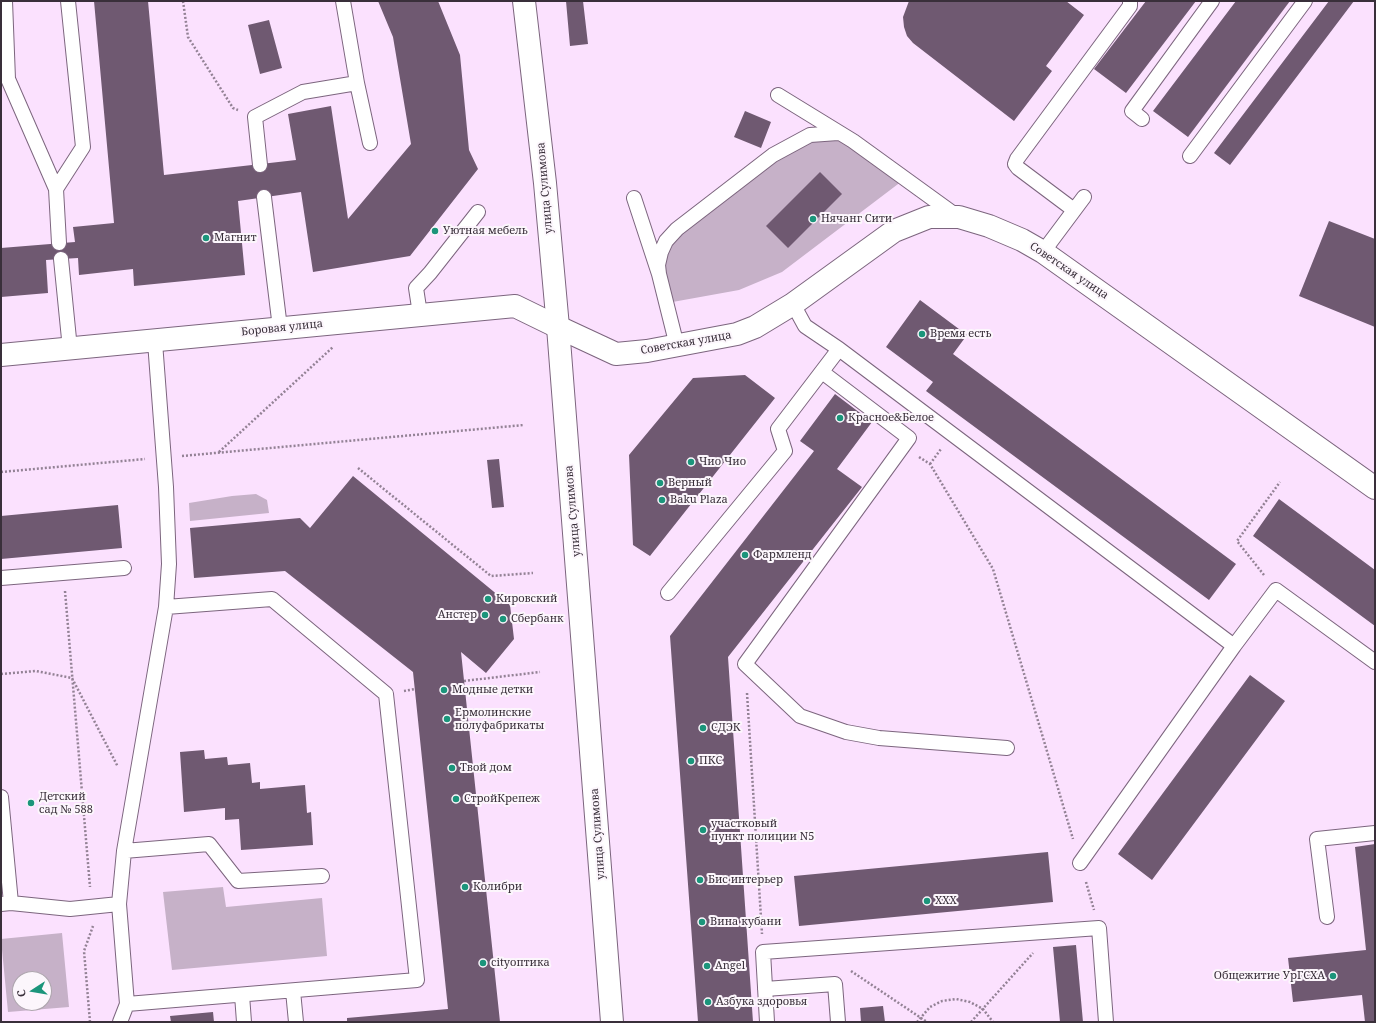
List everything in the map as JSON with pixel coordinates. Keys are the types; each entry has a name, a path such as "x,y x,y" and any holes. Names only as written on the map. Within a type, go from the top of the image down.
{"street":[{"name":"улица Сулимова","path":"524,1 545,183 558,327 612,1022"},
{"name":"Советская улица","path":"558,327 616,354 677,346 737,334 755,327 793,304 894,231 929,217 959,218 996,229 1022,240 1043,252 1375,488"},
{"name":"Боровая улица","path":"1,356 155,342 420,314 515,306 558,327"}],"lane":[{"path":"5,1 8,79 56,189 59,243"},
{"path":"56,189 83,147 68,1"},
{"path":"343,1 357,83 370,143"},
{"path":"1074,210 1018,168 1015,164 1017,159 1130,6 1130,1"},
{"path":"1142,119 1132,111 1212,1"},
{"path":"1190,156 1305,1"},
{"path":"260,165 255,117 303,92 357,83"},
{"path":"778,95 859,145 959,218"},
{"path":"659,274 658,265 661,252 666,241 677,229 780,152 810,135 838,133"},
{"path":"264,197 280,328"},
{"path":"1043,252 1084,197"},
{"path":"634,198 659,274 677,346"},
{"path":"420,314 416,288 430,273 478,212"},
{"path":"61,259 70,349"},
{"path":"793,304 805,326 839,349 1234,646"},
{"path":"120,1022 127,1004 119,904 124,851 166,607 169,564 164,458 155,342"},
{"path":"668,593 785,451 778,429 839,349"},
{"path":"822,372 909,438 745,664 800,716 846,732 879,738 1007,748"},
{"path":"1,578 124,568"},
{"path":"1080,862 1234,646 1276,590 1375,662"},
{"path":"127,1004 417,980 386,694 272,599 166,607"},
{"path":"1,796 6,903 70,909 119,904"},
{"path":"1327,917 1317,839 1375,833"},
{"path":"124,851 209,844 238,881 322,876"},
{"path":"767,1022 763,952 1099,928 1106,1022"},
{"path":"765,989 835,984 838,1022"},
{"path":"293,991 296,1022"},
{"path":"242,995 244,1022"}],"path":[{"path":"183,1 188,37 233,108 255,117"},
{"path":"219,453 338,343"},
{"path":"1,472 524,425"},
{"path":"930,464 993,569 1099,928"},
{"path":"358,468 491,576 533,573"},
{"path":"1276,590 1237,541 1280,482"},
{"path":"64,573 94,922 84,951 90,1022"},
{"path":"745,664 763,952"},
{"path":"1,674 36,670 72,678 134,797"},
{"path":"464,681 540,672"},
{"path":"971,1022 1053,931"},
{"path":"849,970 927,1022"},
{"path":"918,1022 930,1007 942,1001 956,999 970,1002 983,1009 993,1022"}],"shaded area":[{"path":"838,133 906,178 782,272 739,290 667,303 661,252 666,241 792,144"},
{"path":"256,494 267,500 269,513 190,521 189,503 232,496"},
{"path":"223,887 226,907 322,898 327,956 172,970 163,892"},
{"path":"62,933 69,1007 52,1008 52,971 12,971 12,1011 20,1011 8,1012 1,939"}],"building":[{"path":"94,1 148,1 164,175 296,160 288,114 331,106 348,219 411,144 393,37 378,1 438,1 460,55 469,150 478,169 410,256 313,272 301,192 238,201 245,275 134,286 133,269 79,275 78,258 46,260 48,293 1,297 1,248 75,242 73,227 114,223"},
{"path":"566,1 583,1 588,44 570,46"},
{"path":"909,1 1066,1 1084,15 1046,66 1052,71 1014,121 913,43 907,36 903,17"},
{"path":"1146,1 1196,1 1126,93 1094,69"},
{"path":"1236,1 1290,1 1188,137 1153,111"},
{"path":"1329,1 1354,1 1230,165 1214,153"},
{"path":"269,20 282,68 260,74 248,25"},
{"path":"745,111 771,122 761,148 734,137"},
{"path":"820,172 842,194 788,248 766,226"},
{"path":"1329,221 1375,239 1375,327 1299,296"},
{"path":"920,300 967,335 953,354 1236,564 1209,600 926,391 933,382 886,347"},
{"name":"Baku Plaza","path":"745,375 775,398 650,556 633,545 629,455 693,378"},
{"path":"835,394 872,422 837,469 862,487 728,657 753,1022 698,1022 670,636 814,451 800,441"},
{"path":"499,459 504,507 492,508 487,460"},
{"path":"353,476 510,605 514,639 486,673 461,652 500,1022 347,1022 347,1018 448,1009 413,672 285,571 194,578 190,528 300,518 310,528"},
{"path":"1279,499 1375,570 1375,626 1253,536"},
{"path":"118,505 122,548 1,559 1,516"},
{"path":"1250,675 1285,701 1152,880 1118,854"},
{"path":"204,750 205,759 227,757 228,765 250,763 252,783 260,782 260,789 305,785 307,813 311,812 313,845 241,850 239,819 225,820 225,808 184,812 180,752"},
{"name":"Общежитие УрГСХА","path":"1375,844 1375,1022 1365,1022 1362,995 1293,1002 1288,958 1366,950 1355,847"},
{"path":"1048,852 1053,902 799,926 794,876"},
{"path":"1076,945 1083,1022 1060,1022 1053,947"},
{"path":"883,1006 885,1022 861,1022 860,1008"},
{"path":"213,1012 214,1022 171,1022 170,1016"}],"place":[{"name":"Нячанг Сити","path":"813,219"},
{"name":"Уютная мебель","path":"435,231"},
{"name":"Магнит","path":"206,238"},
{"name":"Время есть","path":"922,334"},
{"name":"Красное&Белое","path":"840,418"},
{"name":"Чио Чио","path":"691,462"},
{"name":"Верный","path":"660,483"},
{"name":"Baku Plaza","path":"662,500"},
{"name":"Фармленд","path":"745,555"},
{"name":"Кировский","path":"488,599"},
{"name":"Анстер","path":"485,615"},
{"name":"Сбербанк","path":"503,619"},
{"name":"Модные детки","path":"444,690"},
{"name":"Ермолинские полуфабрикаты","path":"447,719"},
{"name":"СДЭК","path":"703,728"},
{"name":"ПКС","path":"691,761"},
{"name":"Твой дом","path":"452,768"},
{"name":"СтройКрепеж","path":"456,799"},
{"name":"Детский сад № 588","path":"31,803"},
{"name":"участковый пункт полиции N5","path":"703,830"},
{"name":"Бис интерьер","path":"700,880"},
{"name":"Колибри","path":"465,887"},
{"name":"XXX","path":"927,901"},
{"name":"Вина кубани","path":"702,922"},
{"name":"cityоптика","path":"483,963"},
{"name":"Angel","path":"707,966"},
{"name":"Общежитие УрГСХА","path":"1333,976"},
{"name":"Азбука здоровья","path":"708,1002"}]}
